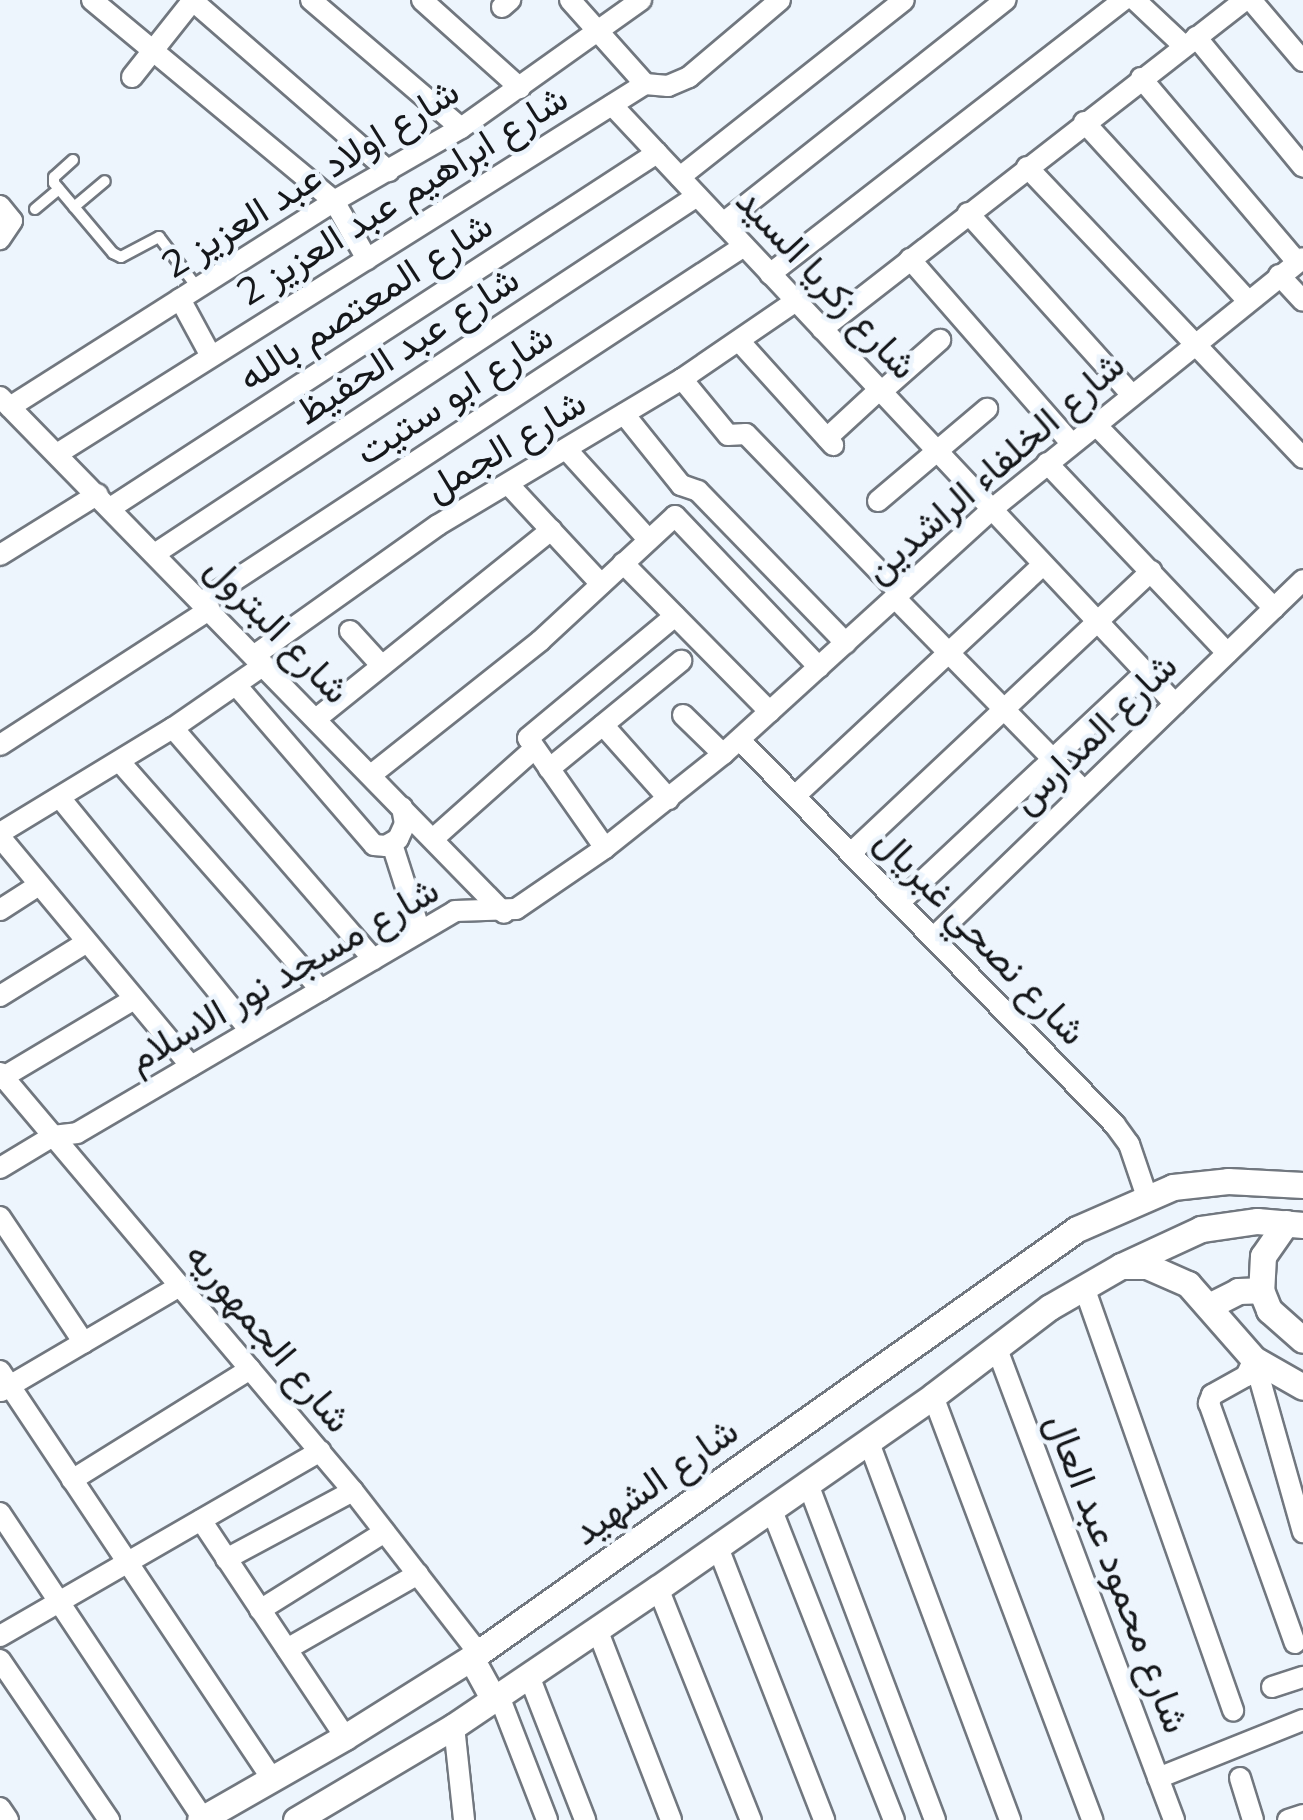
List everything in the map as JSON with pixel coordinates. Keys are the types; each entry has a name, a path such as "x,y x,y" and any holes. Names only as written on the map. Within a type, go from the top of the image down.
{"street":[{"path":"92,0 334,202 367,259"},
{"path":"132,77 193,0 389,171"},
{"path":"311,0 461,128"},
{"path":"422,0 520,88"},
{"path":"570,0 645,84"},
{"name":"شارع اولاد عبد العزيز 2","path":"5,402 461,128 641,0"},
{"name":"شارع ابراهيم عبد العزيز 2","path":"57,454 645,84 679,83 780,0"},
{"path":"680,178 904,0"},
{"path":"723,223 1006,0"},
{"path":"770,274 1123,0"},
{"path":"1135,0 1190,42 1303,166"},
{"path":"822,328 1141,78 1248,0 1303,60"},
{"path":"1141,78 1300,260"},
{"name":"شارع زكريا السيد","path":"612,105 1174,704"},
{"path":"1084,122 1247,300"},
{"name":"شارع المعتصم بالله","path":"0,555 105,500 657,154"},
{"path":"1027,166 1303,458"},
{"name":"شارع عبد الحفيظ","path":"156,553 697,196"},
{"path":"968,213 1131,394"},
{"path":"0,240 6,214"},
{"name":"شارع ابو ستيت","path":"0,745 744,246"},
{"path":"910,259 1071,443"},
{"name":"شارع الخلفاء الراشدين","path":"740,740 991,510 1300,260"},
{"path":"1279,275 1303,301"},
{"path":"189,294 212,356"},
{"name":"شارع الجمل","path":"0,836 236,685 260,660 438,524 740,342 796,301"},
{"path":"740,342 830,442 880,391 940,340"},
{"path":"682,378 728,434 746,434 946,652 1084,791"},
{"name":"شارع البترول","path":"5,402 504,912"},
{"path":"878,502 986,409"},
{"path":"624,414 681,485 698,491 846,643"},
{"path":"1095,424 1274,608"},
{"path":"566,449 648,539"},
{"path":"1047,464 1226,654"},
{"path":"508,485 601,584"},
{"path":"370,775 540,642 672,517 680,519 819,668"},
{"path":"316,719 550,530"},
{"path":"623,563 770,712"},
{"path":"795,796 1043,565"},
{"path":"851,853 1151,571"},
{"name":"شارع المدارس","path":"934,937 1303,580"},
{"path":"605,848 532,745 530,736 675,616"},
{"path":"350,631 382,666"},
{"path":"549,769 682,662"},
{"path":"900,902 1145,673"},
{"path":"236,685 374,845 392,844 403,832 402,807"},
{"path":"683,714 723,754"},
{"path":"603,725 670,799"},
{"path":"174,728 374,958"},
{"name":"شارع نصحي غبريال","path":"740,740 1116,1126 1129,1144 1147,1197"},
{"name":"شارع مسجد نور الاسلام","path":"0,1168 52,1136 77,1134 462,908 504,912 516,909 670,799 740,740"},
{"path":"433,839 532,745"},
{"path":"120,762 321,990"},
{"path":"61,798 250,1031"},
{"path":"0,836 191,1066"},
{"path":"392,844 420,931"},
{"path":"0,910 39,885"},
{"path":"0,996 87,942"},
{"path":"1,1076 134,999"},
{"name":"شارع الجمهوريه","path":"1,1076 353,1491 418,1574 474,1655"},
{"name":"شارع الشهيد","path":"202,1819 346,1737 474,1655 1077,1229 1173,1187 1228,1181 1303,1185"},
{"path":"0,1217 84,1342"},
{"path":"296,1820 497,1698 934,1396 1050,1307 1121,1266 1202,1228 1243,1222 1294,1224"},
{"path":"1294,1224 1263,1256 1261,1290 1269,1310 1303,1340"},
{"path":"1121,1266 1168,1272 1188,1284 1254,1359 1303,1387"},
{"path":"180,1286 3,1383 272,1779"},
{"path":"1084,1287 1232,1712"},
{"path":"1209,1306 1238,1290 1261,1290"},
{"name":"شارع محمود عبد العال","path":"998,1349 1174,1820"},
{"path":"1254,1359 1303,1532"},
{"path":"1254,1359 1246,1376 1212,1394 1209,1402 1294,1644"},
{"path":"72,1480 250,1369"},
{"path":"934,1396 1092,1820"},
{"path":"868,1440 1010,1820"},
{"path":"0,1636 320,1451"},
{"path":"808,1484 936,1820"},
{"path":"226,1559 353,1491"},
{"path":"771,1508 894,1820"},
{"path":"0,1513 202,1819"},
{"path":"200,1520 346,1737"},
{"path":"260,1610 385,1532"},
{"path":"717,1545 824,1820"},
{"path":"287,1650 418,1574"},
{"path":"658,1588 751,1820"},
{"path":"597,1629 671,1820"},
{"path":"474,1655 497,1698 547,1820"},
{"path":"0,1660 108,1820"},
{"path":"529,1676 585,1820"},
{"path":"1272,1687 1303,1677"},
{"path":"1158,1778 1303,1720"},
{"path":"454,1726 464,1819"},
{"path":"1240,1778 1253,1820"},
{"path":"0,1808 8,1820"},
{"path":"1288,1820 1303,1815"}],"lane":[{"path":"73,160 54,178 58,189 118,256 153,238 162,239 189,294"},
{"path":"74,207 105,181"},
{"path":"35,208 58,189"}]}
